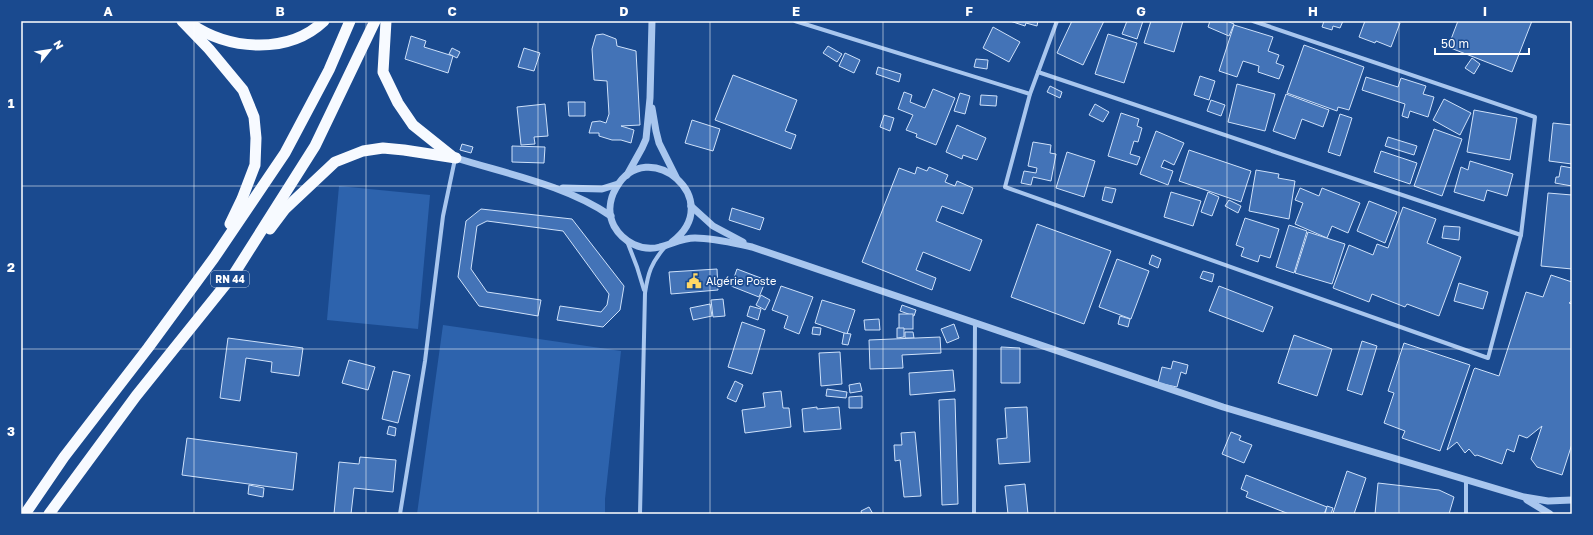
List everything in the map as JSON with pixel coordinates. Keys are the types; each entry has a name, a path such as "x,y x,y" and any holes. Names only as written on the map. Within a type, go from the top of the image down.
{"highway":[{"path":"182,21 209,49 243,90 254,117 256,138 255,165 242,198 214,258"},
{"path":"188,21 201,31 233,43 258,46 299,38 315,30 324,21"},
{"name":"RN 44","path":"25,514 64,457 148,348 214,258 284,153 329,70 350,21"},
{"name":"RN 44","path":"49,514 136,396 234,274 315,146 375,21"},
{"path":"386,21 382,72 398,103 413,125 456,158"},
{"path":"234,274 286,209 335,162 363,151 383,148 456,158"}],"street":[{"path":"652,21 650,98 646,139 627,175 618,184 610,202 611,216 617,230 627,241 646,248 694,238 723,241 752,247 1223,407 1524,497 1548,501 1572,500"},
{"path":"795,21 1030,94"},
{"path":"1057,21 1030,94 1005,188 1488,358 1521,235 1535,117 1253,21"},
{"path":"1038,72 1521,235"},
{"path":"640,514 645,293 647,276 654,260 669,244 678,238 686,227 691,206 688,193 676,177 660,143 656,131 650,98"},
{"path":"400,514 425,361 443,216 456,158 553,187 585,200 611,216"},
{"path":"627,175 638,170 652,168 664,170 676,177"},
{"path":"553,187 589,190 602,189 618,184"},
{"path":"691,206 713,226 752,247"},
{"path":"627,241 645,293"},
{"path":"974,514 975,323"},
{"path":"1466,479 1466,514"},
{"path":"1524,497 1550,514"},
{"path":"1538,506 1541,514"}],"shaded area":[{"path":"339,186 430,195 418,329 327,320"},
{"path":"443,325 621,351 605,499 605,514 417,514"}],"building":[{"path":"1010,21 1038,21 1037,26 1026,23 1025,26"},
{"path":"1072,21 1104,21 1083,65 1057,53"},
{"path":"1127,21 1143,21 1137,39 1122,34"},
{"path":"1151,21 1183,21 1174,52 1144,43"},
{"path":"1210,21 1227,21 1234,24 1229,36 1208,27"},
{"path":"1324,21 1343,21 1340,28 1333,26 1332,30 1322,27"},
{"path":"1365,21 1395,21 1400,23 1391,47 1376,41 1375,43 1359,37"},
{"path":"1458,21 1532,21 1512,72 1448,47"},
{"path":"1234,25 1273,37 1268,51 1279,55 1276,63 1284,66 1279,79 1258,72 1259,66 1243,61 1237,77 1219,71"},
{"path":"993,27 1020,42 1009,62 983,48"},
{"path":"603,34 616,39 617,46 636,51 640,125 621,126 634,130 631,143 599,136 599,133 589,133 592,122 600,121 606,123 609,114 607,81 594,80 592,49 596,35"},
{"path":"1108,34 1137,43 1124,83 1095,74"},
{"path":"411,36 426,41 424,47 453,56 448,73 405,59"},
{"path":"1304,45 1364,67 1349,110 1338,107 1337,111 1287,93"},
{"path":"828,46 842,54 837,62 823,53"},
{"path":"452,48 460,52 457,58 449,54"},
{"path":"524,48 540,53 534,71 518,67"},
{"path":"845,53 860,60 854,73 839,66"},
{"path":"1472,58 1480,64 1474,74 1465,68"},
{"path":"976,59 988,60 987,69 974,67"},
{"path":"878,67 901,74 899,82 876,74"},
{"path":"733,75 797,100 785,131 796,135 791,149 715,120"},
{"path":"1200,76 1215,81 1209,100 1194,95"},
{"path":"1366,77 1398,87 1401,78 1426,86 1423,94 1434,97 1428,117 1410,111 1408,118 1402,116 1405,104 1362,90"},
{"path":"1237,84 1275,94 1265,131 1228,122"},
{"path":"1050,86 1062,92 1060,98 1047,92"},
{"path":"933,89 955,98 936,145 916,137 917,134 906,130 913,115 898,109 904,92 912,95 910,102 925,108"},
{"path":"960,93 970,96 965,114 954,111"},
{"path":"1286,94 1329,110 1323,127 1302,119 1295,139 1273,131"},
{"path":"981,95 997,96 996,106 980,105"},
{"path":"1444,99 1471,113 1460,135 1433,120"},
{"path":"1211,100 1225,105 1221,116 1207,111"},
{"path":"568,102 585,102 585,116 569,116"},
{"path":"545,104 548,136 534,137 535,144 521,145 517,107"},
{"path":"1095,104 1109,112 1103,122 1089,115"},
{"path":"1474,110 1517,118 1510,160 1467,152"},
{"path":"1121,113 1139,119 1137,126 1142,128 1138,142 1134,141 1130,154 1140,157 1137,165 1108,156"},
{"path":"1340,114 1352,118 1340,156 1328,152"},
{"path":"884,115 894,118 890,131 880,127"},
{"path":"692,120 720,129 713,151 685,143"},
{"path":"1553,123 1572,125 1572,164 1549,161"},
{"path":"957,125 986,138 977,160 963,155 962,159 946,152"},
{"path":"1434,129 1462,139 1442,196 1414,186"},
{"path":"1156,131 1184,143 1174,165 1164,160 1161,167 1173,171 1168,185 1140,174"},
{"path":"1388,137 1417,146 1414,155 1385,146"},
{"path":"1033,142 1051,145 1050,153 1056,154 1051,181 1033,177 1031,185 1021,183 1024,171 1036,173 1037,168 1028,166"},
{"path":"462,144 473,147 471,153 460,150"},
{"path":"512,146 545,147 544,163 512,162"},
{"path":"1189,150 1251,171 1241,202 1179,181"},
{"path":"1381,151 1417,163 1410,184 1374,172"},
{"path":"1067,152 1095,161 1084,197 1056,188"},
{"path":"1470,161 1513,174 1507,196 1487,190 1484,201 1454,192 1461,167 1468,170"},
{"path":"1561,166 1572,168 1572,186 1555,183 1556,177 1559,177"},
{"path":"917,167 927,171 929,167 948,175 945,182 955,186 957,181 973,188 963,214 942,206 936,221 982,240 970,271 923,252 916,270 936,278 932,290 862,262 899,168 915,174"},
{"path":"1256,170 1279,174 1278,178 1295,181 1289,219 1249,211"},
{"path":"1105,187 1116,189 1112,203 1102,200"},
{"path":"1300,188 1319,196 1322,188 1360,203 1348,233 1332,226 1327,238 1295,224 1303,203 1295,200"},
{"path":"1171,192 1201,201 1193,226 1164,217"},
{"path":"1208,192 1219,197 1212,216 1201,212"},
{"path":"1548,193 1572,195 1572,269 1541,266"},
{"path":"1229,200 1241,206 1238,213 1225,206"},
{"path":"1369,201 1397,212 1385,243 1357,231"},
{"path":"1403,207 1436,219 1427,243 1461,257 1439,316 1407,304 1405,307 1372,294 1369,302 1333,288 1349,245 1373,255 1377,244 1388,248"},
{"path":"732,208 764,218 760,230 729,220"},
{"path":"481,209 572,219 624,286 620,310 603,327 557,320 560,306 601,312 607,305 609,294 563,231 487,221 477,226 471,269 487,292 541,300 538,316 479,306 458,277 466,221"},
{"path":"1245,218 1279,229 1270,258 1260,255 1258,262 1241,256 1244,248 1236,245"},
{"path":"1037,224 1111,251 1084,324 1011,297"},
{"path":"1289,225 1307,231 1294,273 1276,267"},
{"path":"1444,226 1460,227 1459,240 1442,238"},
{"path":"1308,232 1345,244 1332,284 1295,273"},
{"path":"1152,255 1161,259 1158,268 1149,264"},
{"path":"1117,259 1149,271 1131,319 1099,307"},
{"name":"Algérie Poste","path":"717,269 718,290 671,294 669,272"},
{"path":"737,269 766,280 759,297 731,286"},
{"path":"1203,271 1214,274 1212,282 1200,278"},
{"path":"1551,275 1572,282 1572,301 1569,303 1572,304 1572,444 1562,475 1537,467 1531,459 1542,426 1527,438 1519,435 1514,452 1507,449 1502,464 1477,455 1475,456 1469,449 1465,453 1457,442 1447,450 1474,369 1475,368 1499,376 1526,292 1543,297"},
{"path":"1459,283 1488,292 1483,309 1454,301"},
{"path":"781,286 813,297 799,334 784,328 788,316 772,310"},
{"path":"1219,286 1273,307 1263,332 1209,311"},
{"path":"761,295 770,300 765,310 756,305"},
{"path":"723,299 725,316 713,317 711,300"},
{"path":"822,300 855,310 847,334 815,323"},
{"path":"710,304 712,316 693,320 690,308"},
{"path":"902,305 916,310 914,316 900,311"},
{"path":"750,306 761,309 758,320 747,316"},
{"path":"899,314 913,314 913,329 899,329"},
{"path":"1120,316 1130,319 1128,327 1118,324"},
{"path":"879,319 880,330 865,330 864,320"},
{"path":"742,322 765,330 752,374 728,367"},
{"path":"954,324 959,338 947,343 941,329"},
{"path":"813,327 821,328 820,335 812,334"},
{"path":"897,328 904,328 904,337 897,338"},
{"path":"905,332 913,332 914,338 905,338"},
{"path":"844,333 851,334 848,345 842,344"},
{"path":"1294,335 1332,349 1317,396 1278,383"},
{"path":"940,337 941,353 902,355 903,368 870,369 869,340"},
{"path":"228,338 303,348 299,376 271,372 272,362 246,358 240,401 220,398"},
{"path":"1362,341 1377,346 1362,395 1347,390"},
{"path":"1404,343 1470,365 1440,451 1402,438 1405,431 1384,423 1394,393 1388,391"},
{"path":"1001,347 1020,348 1020,383 1001,383"},
{"path":"840,352 842,384 821,386 819,353"},
{"path":"349,360 375,367 368,390 342,383"},
{"path":"1173,361 1188,365 1186,374 1181,372 1177,387 1158,383 1162,367 1171,369"},
{"path":"953,370 955,391 910,395 909,373"},
{"path":"393,371 410,375 398,423 382,419"},
{"path":"735,381 743,385 736,402 727,398"},
{"path":"860,383 862,391 850,393 849,385"},
{"path":"827,389 847,392 846,398 826,396"},
{"path":"781,391 783,408 789,408 791,427 745,433 742,410 765,407 763,393"},
{"path":"862,396 862,408 849,408 849,397"},
{"path":"955,399 958,504 942,505 939,400"},
{"path":"817,407 817,409 839,407 841,429 804,432 802,409"},
{"path":"1027,407 1030,462 999,464 997,439 1007,438 1005,408"},
{"path":"389,426 396,428 395,436 387,434"},
{"path":"915,432 921,496 904,497 900,460 895,461 894,445 902,445 901,433"},
{"path":"1231,432 1241,436 1239,440 1252,445 1244,463 1222,454"},
{"path":"187,438 297,453 293,490 182,475"},
{"path":"360,457 396,460 393,492 354,488 351,514 334,514 339,462 359,464"},
{"path":"1347,471 1366,478 1354,514 1335,514 1333,513"},
{"path":"1246,475 1327,507 1324,514 1289,514 1246,497 1248,492 1241,489"},
{"path":"1378,483 1439,490 1454,497 1449,514 1375,514"},
{"path":"1025,484 1028,514 1008,514 1005,486"},
{"path":"249,485 264,488 263,497 248,494"},
{"path":"1327,506 1333,508 1331,514 1325,514"},
{"path":"869,507 873,514 862,514 861,511"}],"place":[{"name":"Algérie Poste","path":"694,281"}]}
